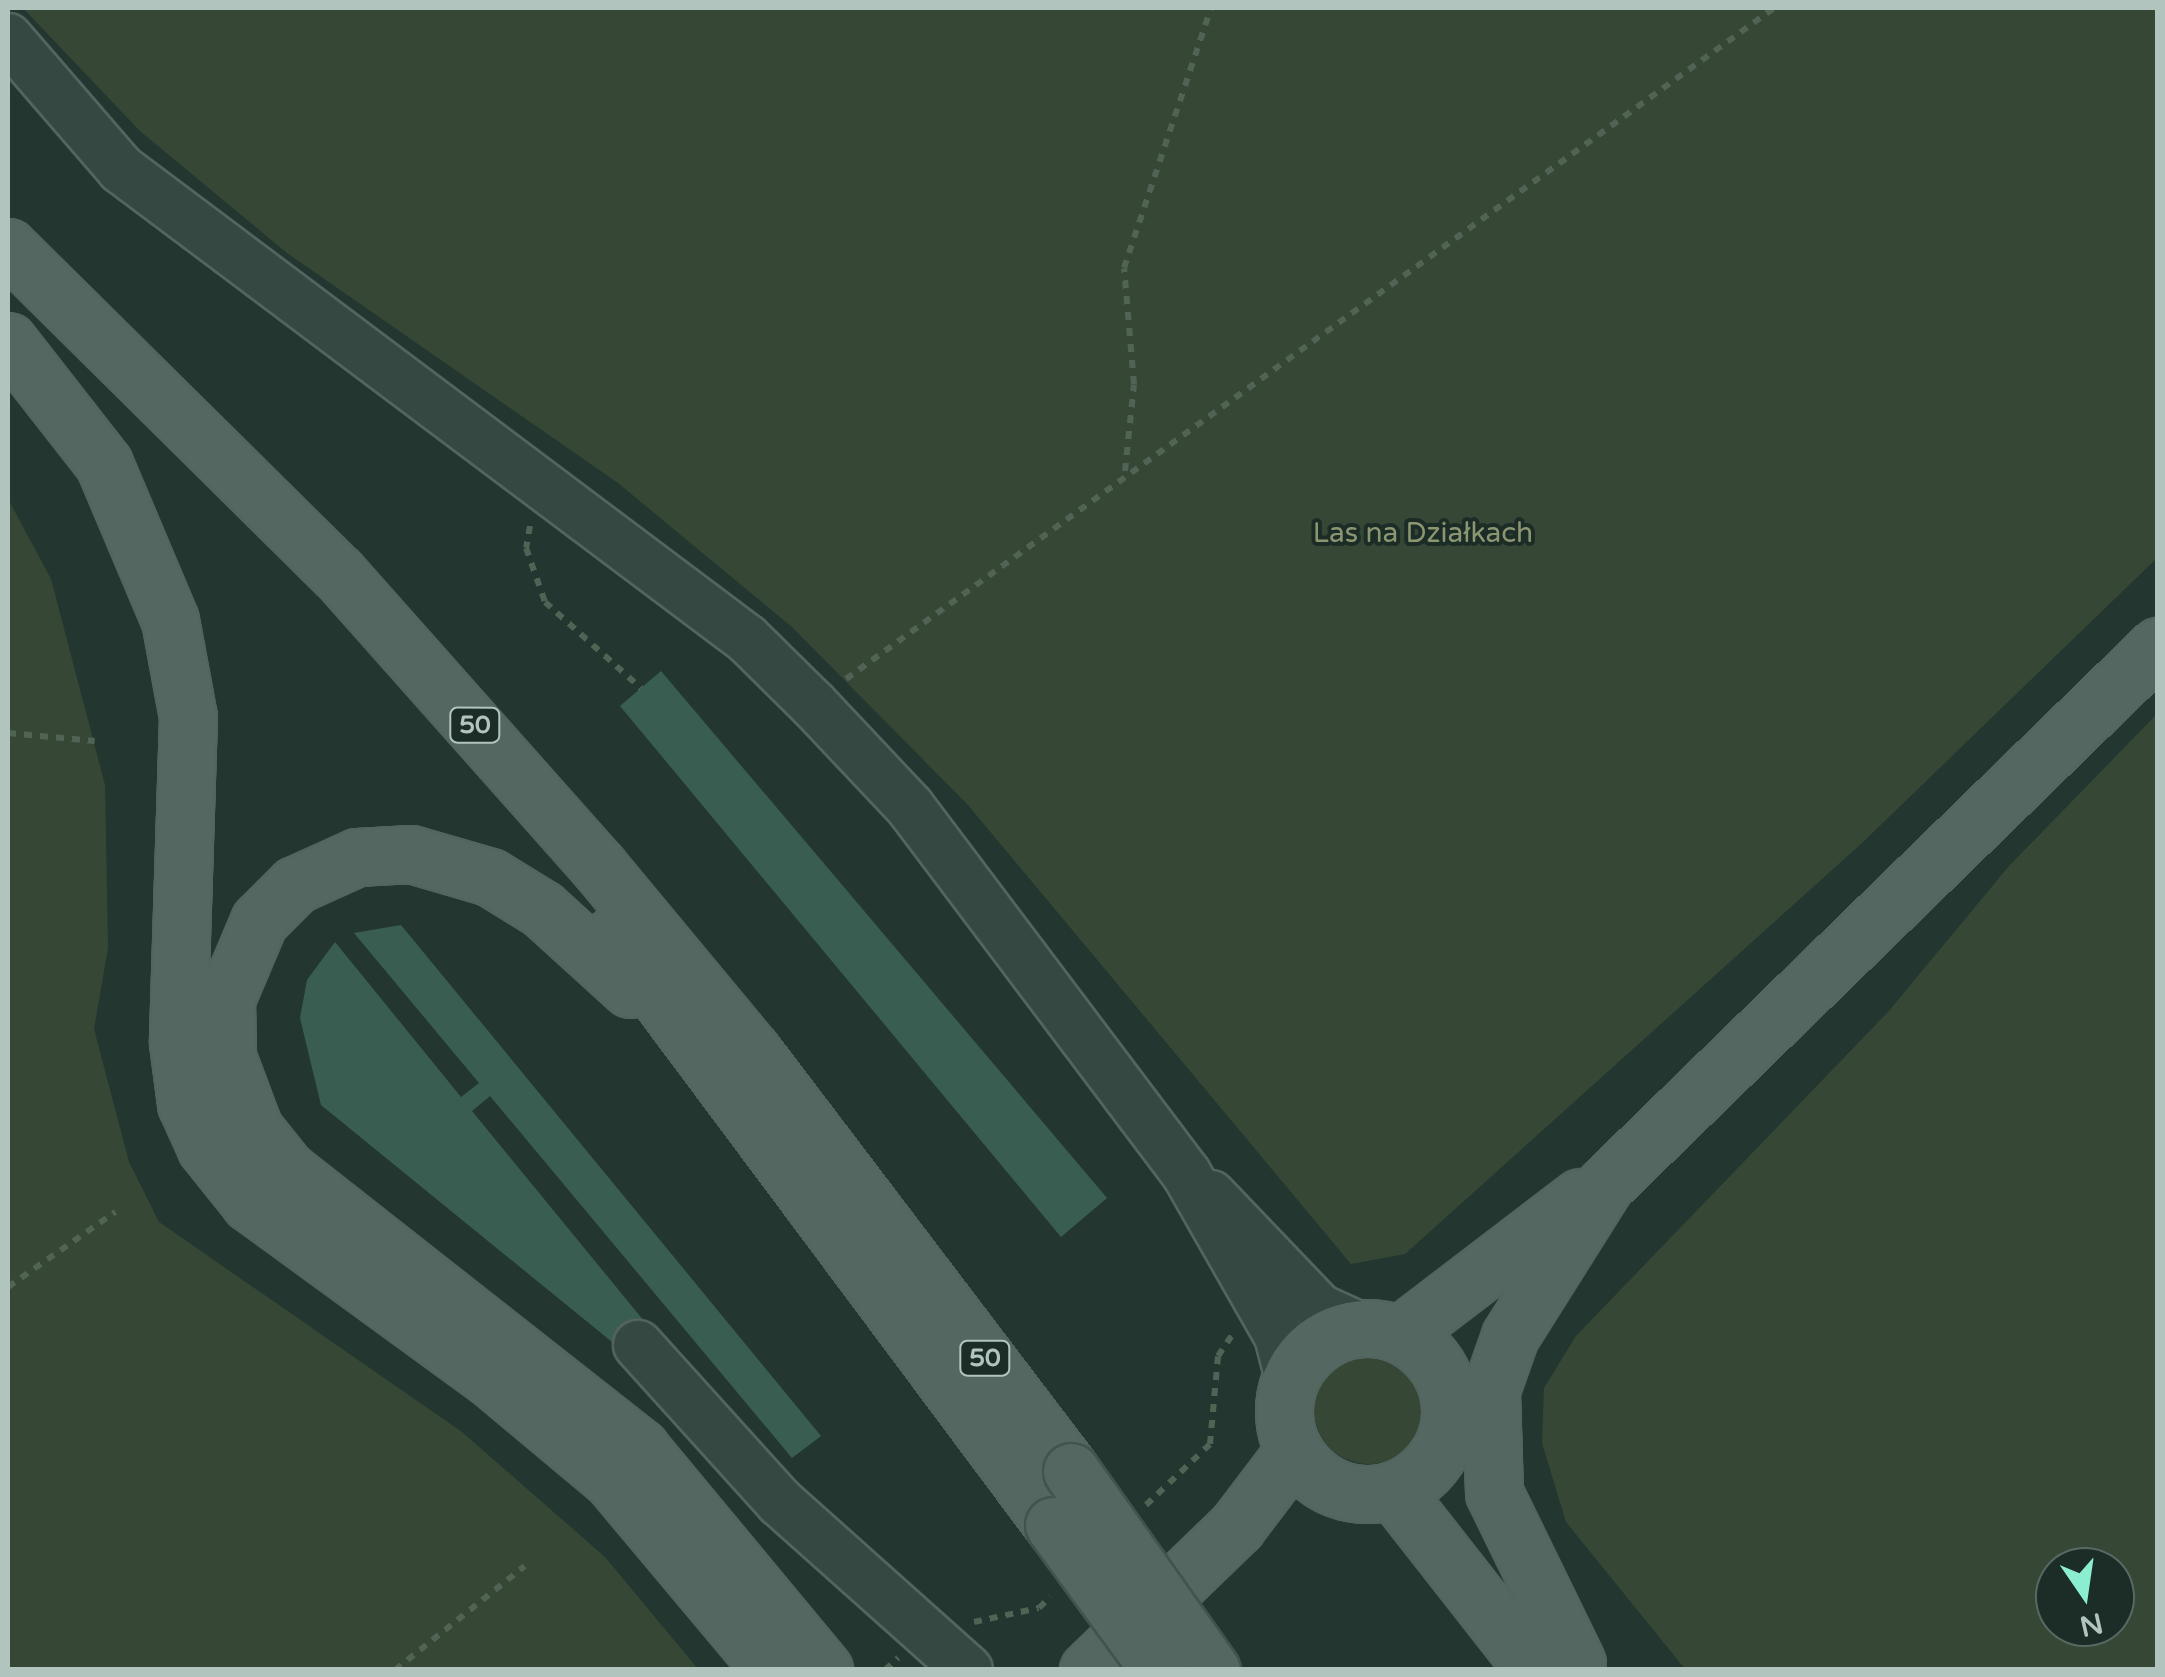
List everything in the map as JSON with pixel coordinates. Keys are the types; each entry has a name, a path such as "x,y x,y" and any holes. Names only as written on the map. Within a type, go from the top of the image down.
{"main road":[{"name":"50","path":"8,247 338,574 599,867 752,1051 1071,1472 1212,1670"},
{"name":"50","path":"8,297 268,549 460,754 599,914 688,1042 1158,1670"},
{"path":"8,341 104,464 170,620 188,717 178,1043 186,1104 206,1148 250,1203 611,1478 771,1670"},
{"path":"1443,1447 1422,1474 1393,1490 1343,1492 1307,1466 1283,1406 1290,1379 1318,1343 1380,1331 1605,1184 2158,646"},
{"path":"688,1042 520,893 468,866 410,854 332,865 277,900 244,949 226,999 233,1081 268,1150 640,1448 824,1670"},
{"path":"1564,1667 1504,1527 1488,1463 1498,1366 1605,1184"},
{"path":"1447,1384 1569,1245"},
{"path":"1380,1331 1429,1354 1447,1384 1443,1482 1564,1667"},
{"path":"1088,1670 1237,1526 1307,1466"},
{"path":"1137,1670 1307,1466"},
{"path":"1393,1490 1564,1667"}],"street":[{"path":"8,38 121,169 747,640 910,807 1186,1172 1320,1309 1380,1331"},
{"path":"1186,1172 1279,1336 1290,1379"},
{"path":"638,1345 780,1502 968,1670"}],"path":[{"path":"1124,471 1134,384 1128,250 1211,8"},
{"path":"813,704 1124,471 1774,8"},
{"path":"549,488 531,518 533,578 545,602 641,688"},
{"path":"8,733 95,741"},
{"path":"8,1287 115,1212"},
{"path":"394,1670 525,1566"}],"green space":[{"name":"Las na Działkach","path":"23,8 2157,8 2157,558 1862,843 1405,1254 1351,1264 968,805 792,627 618,483 287,253 140,131"},
{"path":"8,499 51,579 105,785 108,948 94,1029 129,1162 159,1222 462,1432 605,1557 698,1669 8,1669"},
{"path":"2157,714 2157,1669 1685,1669 1566,1522 1542,1443 1544,1388 1576,1336 1888,1012 2009,866"},
{"path":"1369,1354 1390,1358 1408,1370 1420,1388 1424,1409 1420,1430 1408,1448 1390,1460 1369,1464 1348,1460 1330,1448 1318,1430 1314,1409 1318,1388 1330,1370 1348,1358"}],"shaded area":[{"path":"661,671 1107,1198 1061,1237 620,706"},
{"path":"401,925 821,1436 792,1458 490,1096 472,1111 644,1321 617,1346 321,1105 300,1018 307,980 335,942 461,1097 479,1083 354,933"}]}
